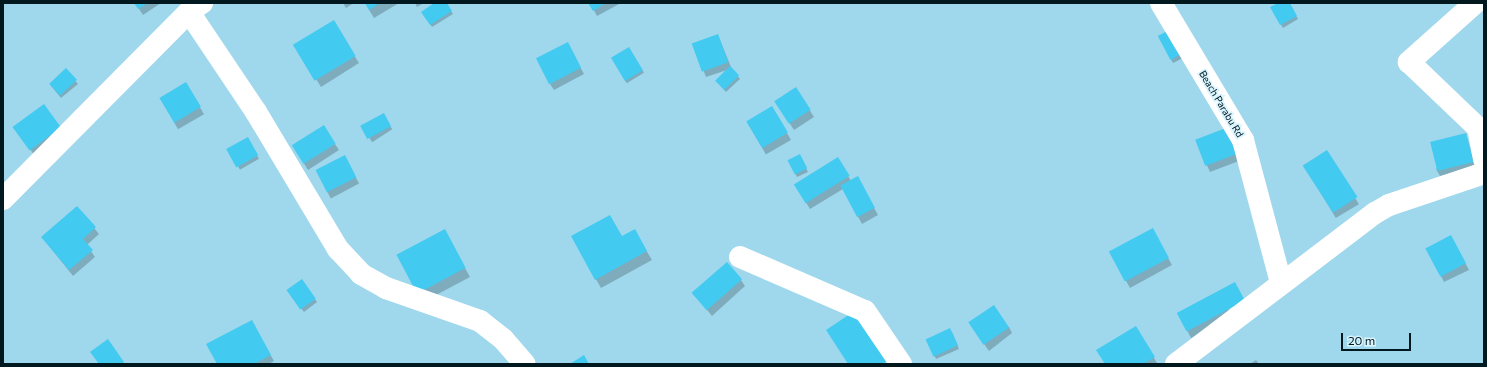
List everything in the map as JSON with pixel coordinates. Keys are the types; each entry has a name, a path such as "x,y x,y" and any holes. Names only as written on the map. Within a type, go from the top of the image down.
{"street":[{"name":"Beach Parabu Rd","path":"1161,3 1243,140 1282,283"},
{"path":"1475,3 1409,62 1478,128 1484,159"},
{"path":"3,199 196,8 338,249 361,274 386,288 480,321 503,338 525,364"},
{"path":"1176,364 1347,232 1389,205 1484,173"},
{"path":"740,257 865,311 901,364"}],"building":[{"path":"134,3 148,3 138,9"},
{"path":"365,3 380,3 369,10"},
{"path":"434,3 447,3 452,11 430,25 421,12"},
{"path":"588,3 606,3 593,11"},
{"path":"1278,3 1290,3 1297,16 1280,25 1270,7"},
{"path":"334,20 356,56 314,81 293,45"},
{"path":"1171,29 1184,53 1170,60 1158,36"},
{"path":"718,34 728,62 702,72 692,44"},
{"path":"568,42 581,68 549,84 536,58"},
{"path":"629,47 643,70 625,81 611,58"},
{"path":"730,66 739,75 724,90 715,81"},
{"path":"66,68 77,80 60,95 49,84"},
{"path":"186,82 201,107 174,123 159,98"},
{"path":"796,87 811,110 789,124 774,101"},
{"path":"44,104 61,127 29,150 12,127"},
{"path":"772,106 788,133 762,148 746,121"},
{"path":"384,113 391,126 367,139 360,126"},
{"path":"324,125 336,144 303,164 292,145"},
{"path":"1226,128 1236,154 1205,166 1195,140"},
{"path":"1466,133 1473,162 1437,171 1430,142"},
{"path":"248,137 258,155 236,167 226,149"},
{"path":"1327,150 1357,197 1333,213 1303,166"},
{"path":"800,154 807,168 795,175 788,160"},
{"path":"345,155 356,177 327,192 316,170"},
{"path":"838,157 850,176 806,203 794,185"},
{"path":"858,176 875,208 857,217 840,185"},
{"path":"77,206 96,227 83,239 93,250 69,270 41,237"},
{"path":"610,215 622,236 635,229 647,251 595,280 571,236"},
{"path":"1153,228 1169,258 1125,281 1109,251"},
{"path":"445,229 466,268 417,294 396,255"},
{"path":"1451,235 1466,263 1440,277 1425,249"},
{"path":"727,262 742,279 707,310 692,293"},
{"path":"302,279 316,299 300,310 286,290"},
{"path":"1235,282 1245,301 1187,332 1177,313"},
{"path":"994,305 1009,327 983,345 968,322"},
{"path":"856,310 891,359 882,364 848,364 826,330"},
{"path":"252,320 271,355 254,364 217,364 206,344"},
{"path":"1136,326 1155,357 1143,364 1105,364 1096,350"},
{"path":"950,328 958,345 934,357 926,339"},
{"path":"108,339 124,362 122,364 99,364 90,352"},
{"path":"584,355 589,364 570,364"}]}
